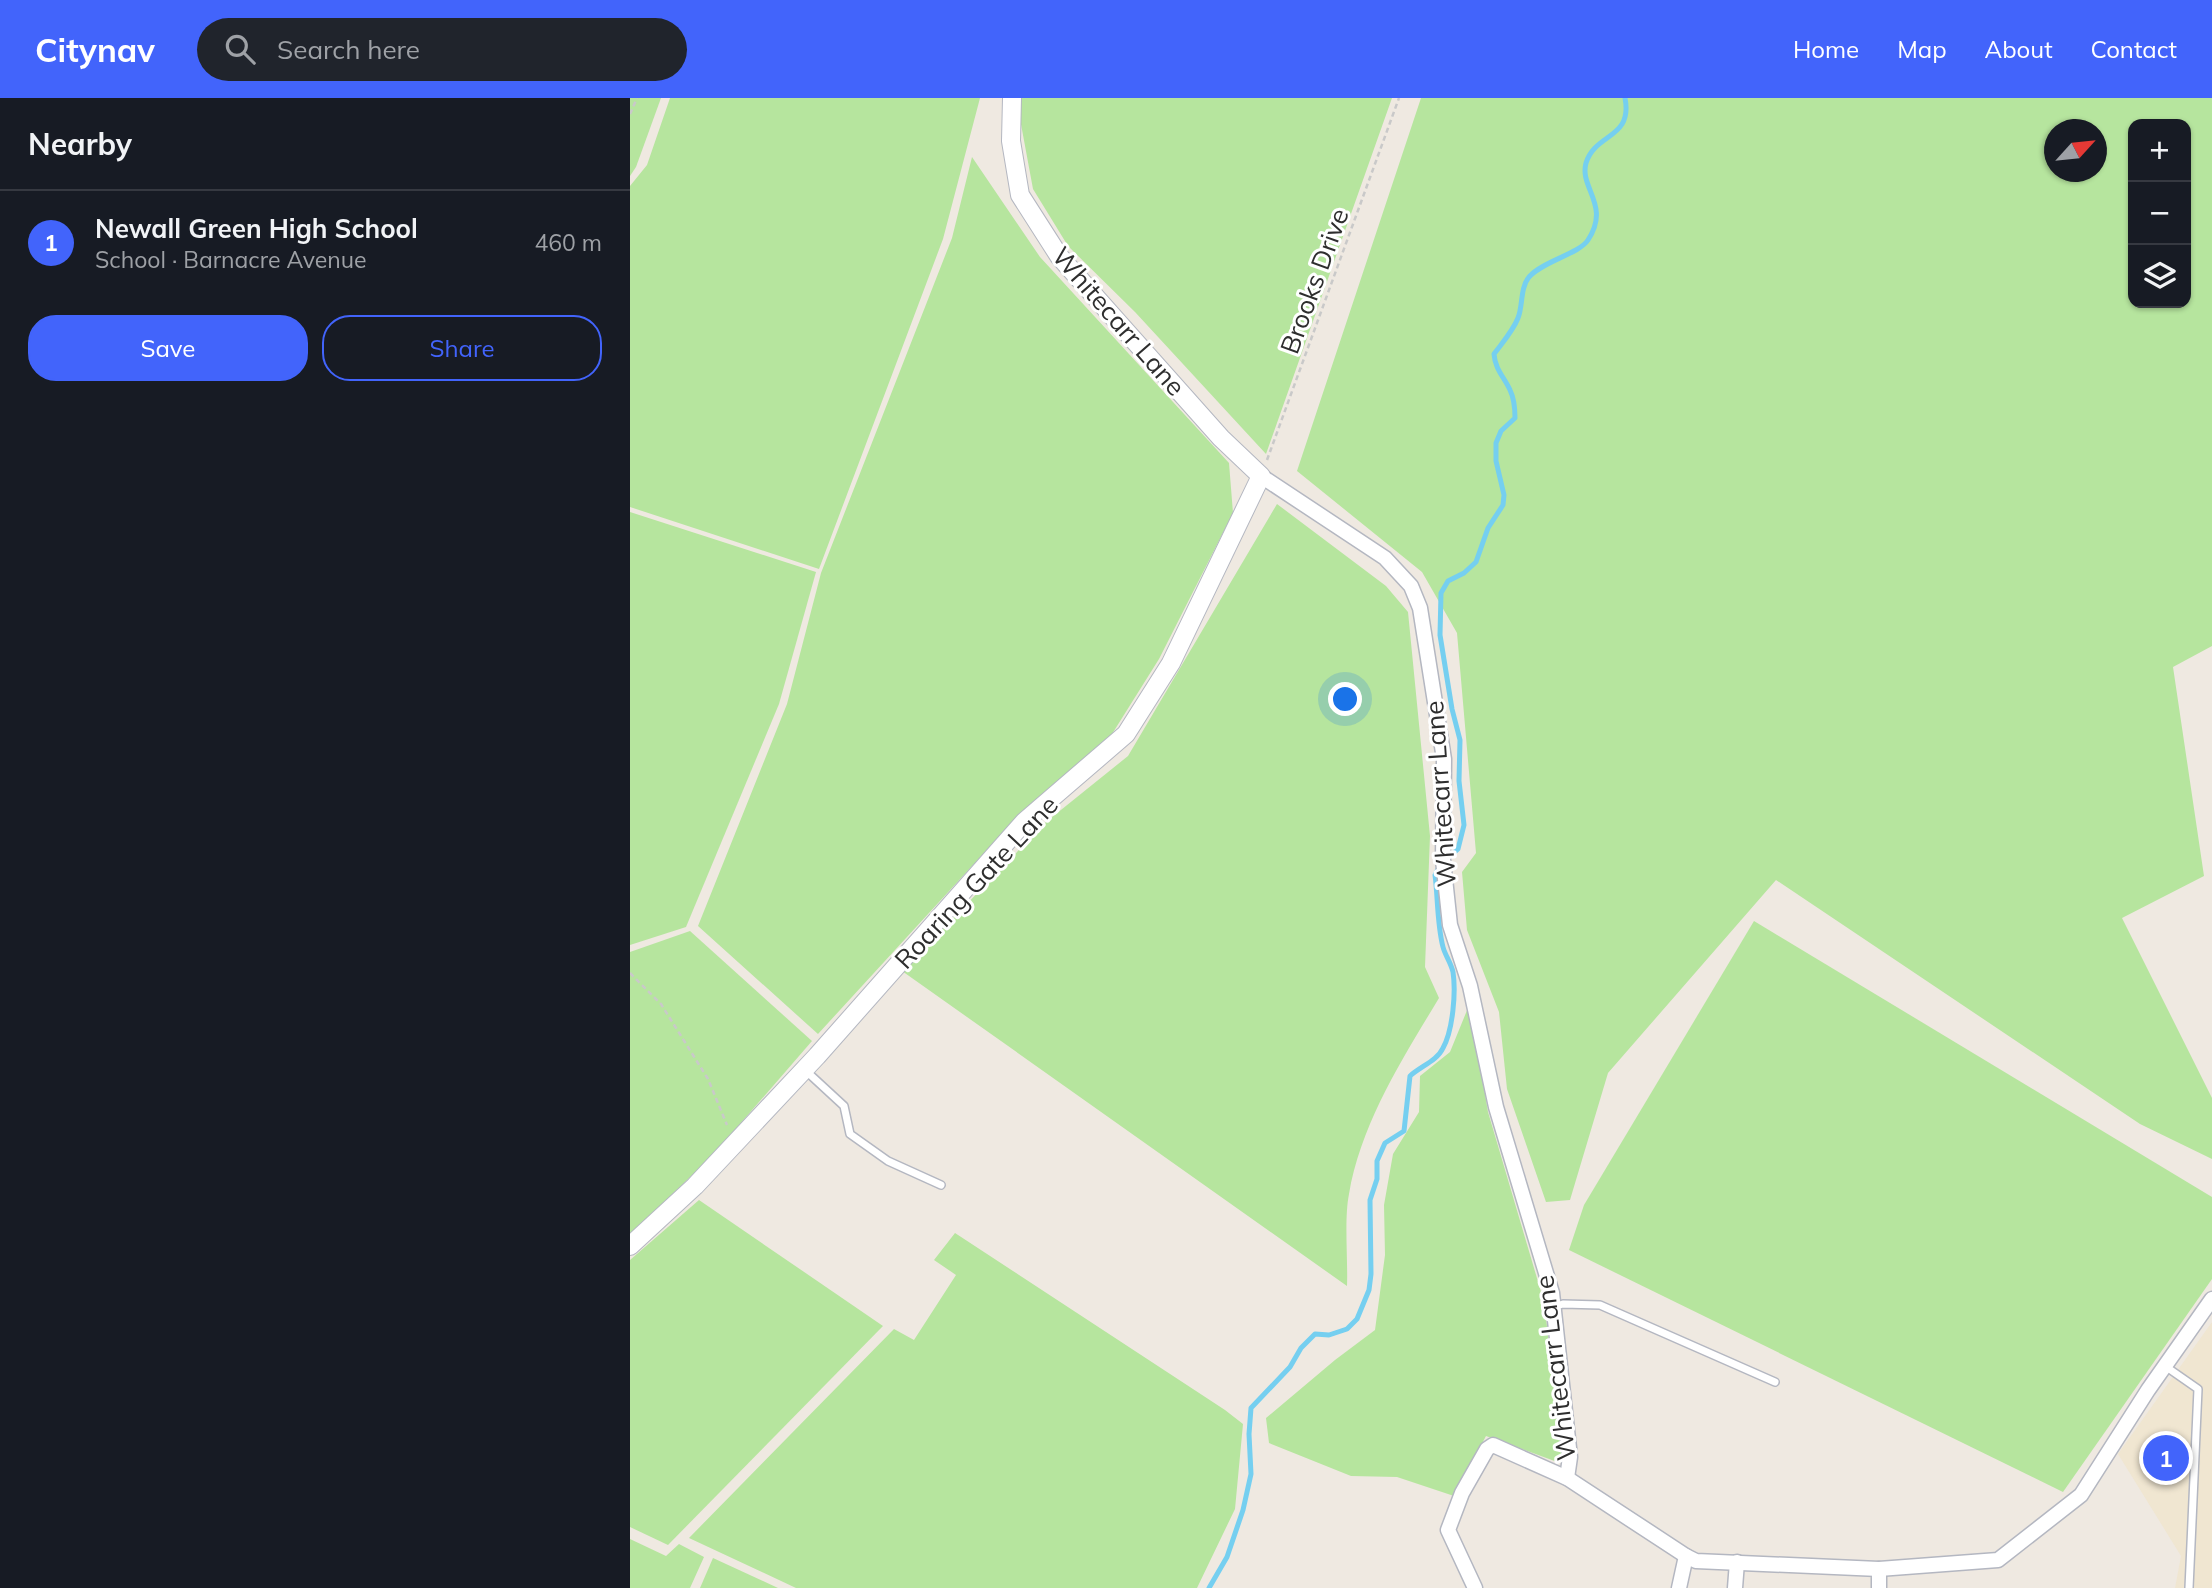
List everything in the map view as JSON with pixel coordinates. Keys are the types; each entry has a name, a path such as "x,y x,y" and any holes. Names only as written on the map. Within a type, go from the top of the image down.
{"street":[{"name":"Whitecarr Lane","path":"1012,98 1011,141 1020,195 1059,256 1221,438 1261,476 1385,558 1411,586 1420,608 1444,759 1444,860 1450,925 1470,986 1496,1107 1552,1293 1570,1457 1567,1478"},
{"name":"Roaring Gate Lane","path":"630,1246 695,1186 735,1144 1025,821 1126,734 1171,663 1261,476"},
{"path":"1475,1588 1448,1530 1462,1493 1487,1449 1493,1445 1567,1478 1696,1561 1879,1569 1998,1560 2081,1495 2212,1299"},
{"path":"1679,1588 1686,1556"},
{"path":"1735,1588 1737,1562"},
{"path":"1879,1569 1880,1588"}],"lane":[{"path":"804,1069 844,1106 850,1134 888,1161 941,1185"},
{"path":"1553,1307 1563,1304 1600,1305 1775,1382"},
{"path":"2165,1366 2198,1390 2189,1588"}],"path":[{"path":"630,114 637,98"},
{"name":"Brooks Drive","path":"1261,476 1399,98"},
{"path":"630,974 661,1004 708,1079 735,1144"}],"shaded area":[{"path":"2212,1322 2212,1588 2175,1588 2181,1556 2118,1454"}],"green space":[{"path":"630,98 661,98 636,167 630,176"},
{"path":"670,98 980,98 943,239 819,569 630,507 630,186 647,165"},
{"path":"1019,98 1392,98 1266,454 1135,312 1068,246 1033,189 1018,108"},
{"path":"1421,98 2212,98 2212,646 2173,667 2204,876 2122,918 2212,1098 2212,1159 2140,1124 1776,880 1608,1073 1570,1200 1546,1202 1507,1089 1499,1012 1467,930 1462,872 1476,853 1457,633 1422,572 1297,471"},
{"path":"972,157 1040,257 1229,463 1233,513 1159,659 1112,734 1017,817 818,1034 698,926 787,704 821,573 952,238"},
{"path":"1277,504 1386,586 1408,612 1430,836 1425,967 1439,998 1385,1092 1363,1142 1349,1194 1346,1227 1347,1286 902,971 1046,822 1128,756"},
{"path":"630,512 816,572 779,704 686,927 630,945"},
{"path":"1754,921 2212,1197 2212,1279 2063,1492 1569,1250 1584,1205"},
{"path":"690,931 812,1041 714,1154 630,1235 630,952"},
{"path":"1470,1003 1488,1112 1544,1302 1562,1450 1560,1463 1486,1436 1454,1496 1397,1477 1351,1476 1269,1443 1266,1418 1375,1330 1385,1255 1384,1205 1393,1154 1419,1112 1420,1076 1450,1052"},
{"path":"699,1200 883,1326 668,1545 630,1527 630,1260"},
{"path":"955,1233 1243,1424 1235,1509 1197,1588 796,1588 689,1538 894,1329 914,1340 956,1275 934,1260"},
{"path":"630,1539 666,1556 679,1544 704,1557 690,1588 630,1588"},
{"path":"713,1558 778,1588 700,1588"}],"waterway":[{"path":"1446,860 1458,849 1464,825 1459,781 1460,740 1440,635 1441,593 1448,581 1464,573 1476,562 1488,528 1503,505 1504,495 1496,461 1496,443 1501,431 1515,418 1515,411 1511,393 1498,369 1494,354 1516,323 1524,286 1529,277 1588,240 1594,228 1596,207 1587,181 1586,163 1597,146 1619,129 1624,121 1625,98"},
{"path":"1209,1588 1227,1557 1243,1510 1251,1474 1251,1408 1290,1367 1301,1348 1315,1334 1329,1335 1347,1329 1357,1319 1369,1290 1370,1200 1377,1179 1377,1161 1385,1143 1404,1131 1410,1076 1440,1053 1451,1021 1454,980 1440,929 1435,875 1439,867"}],"place":[{"name":"Newall Green High School","path":"2166,1458"}]}
